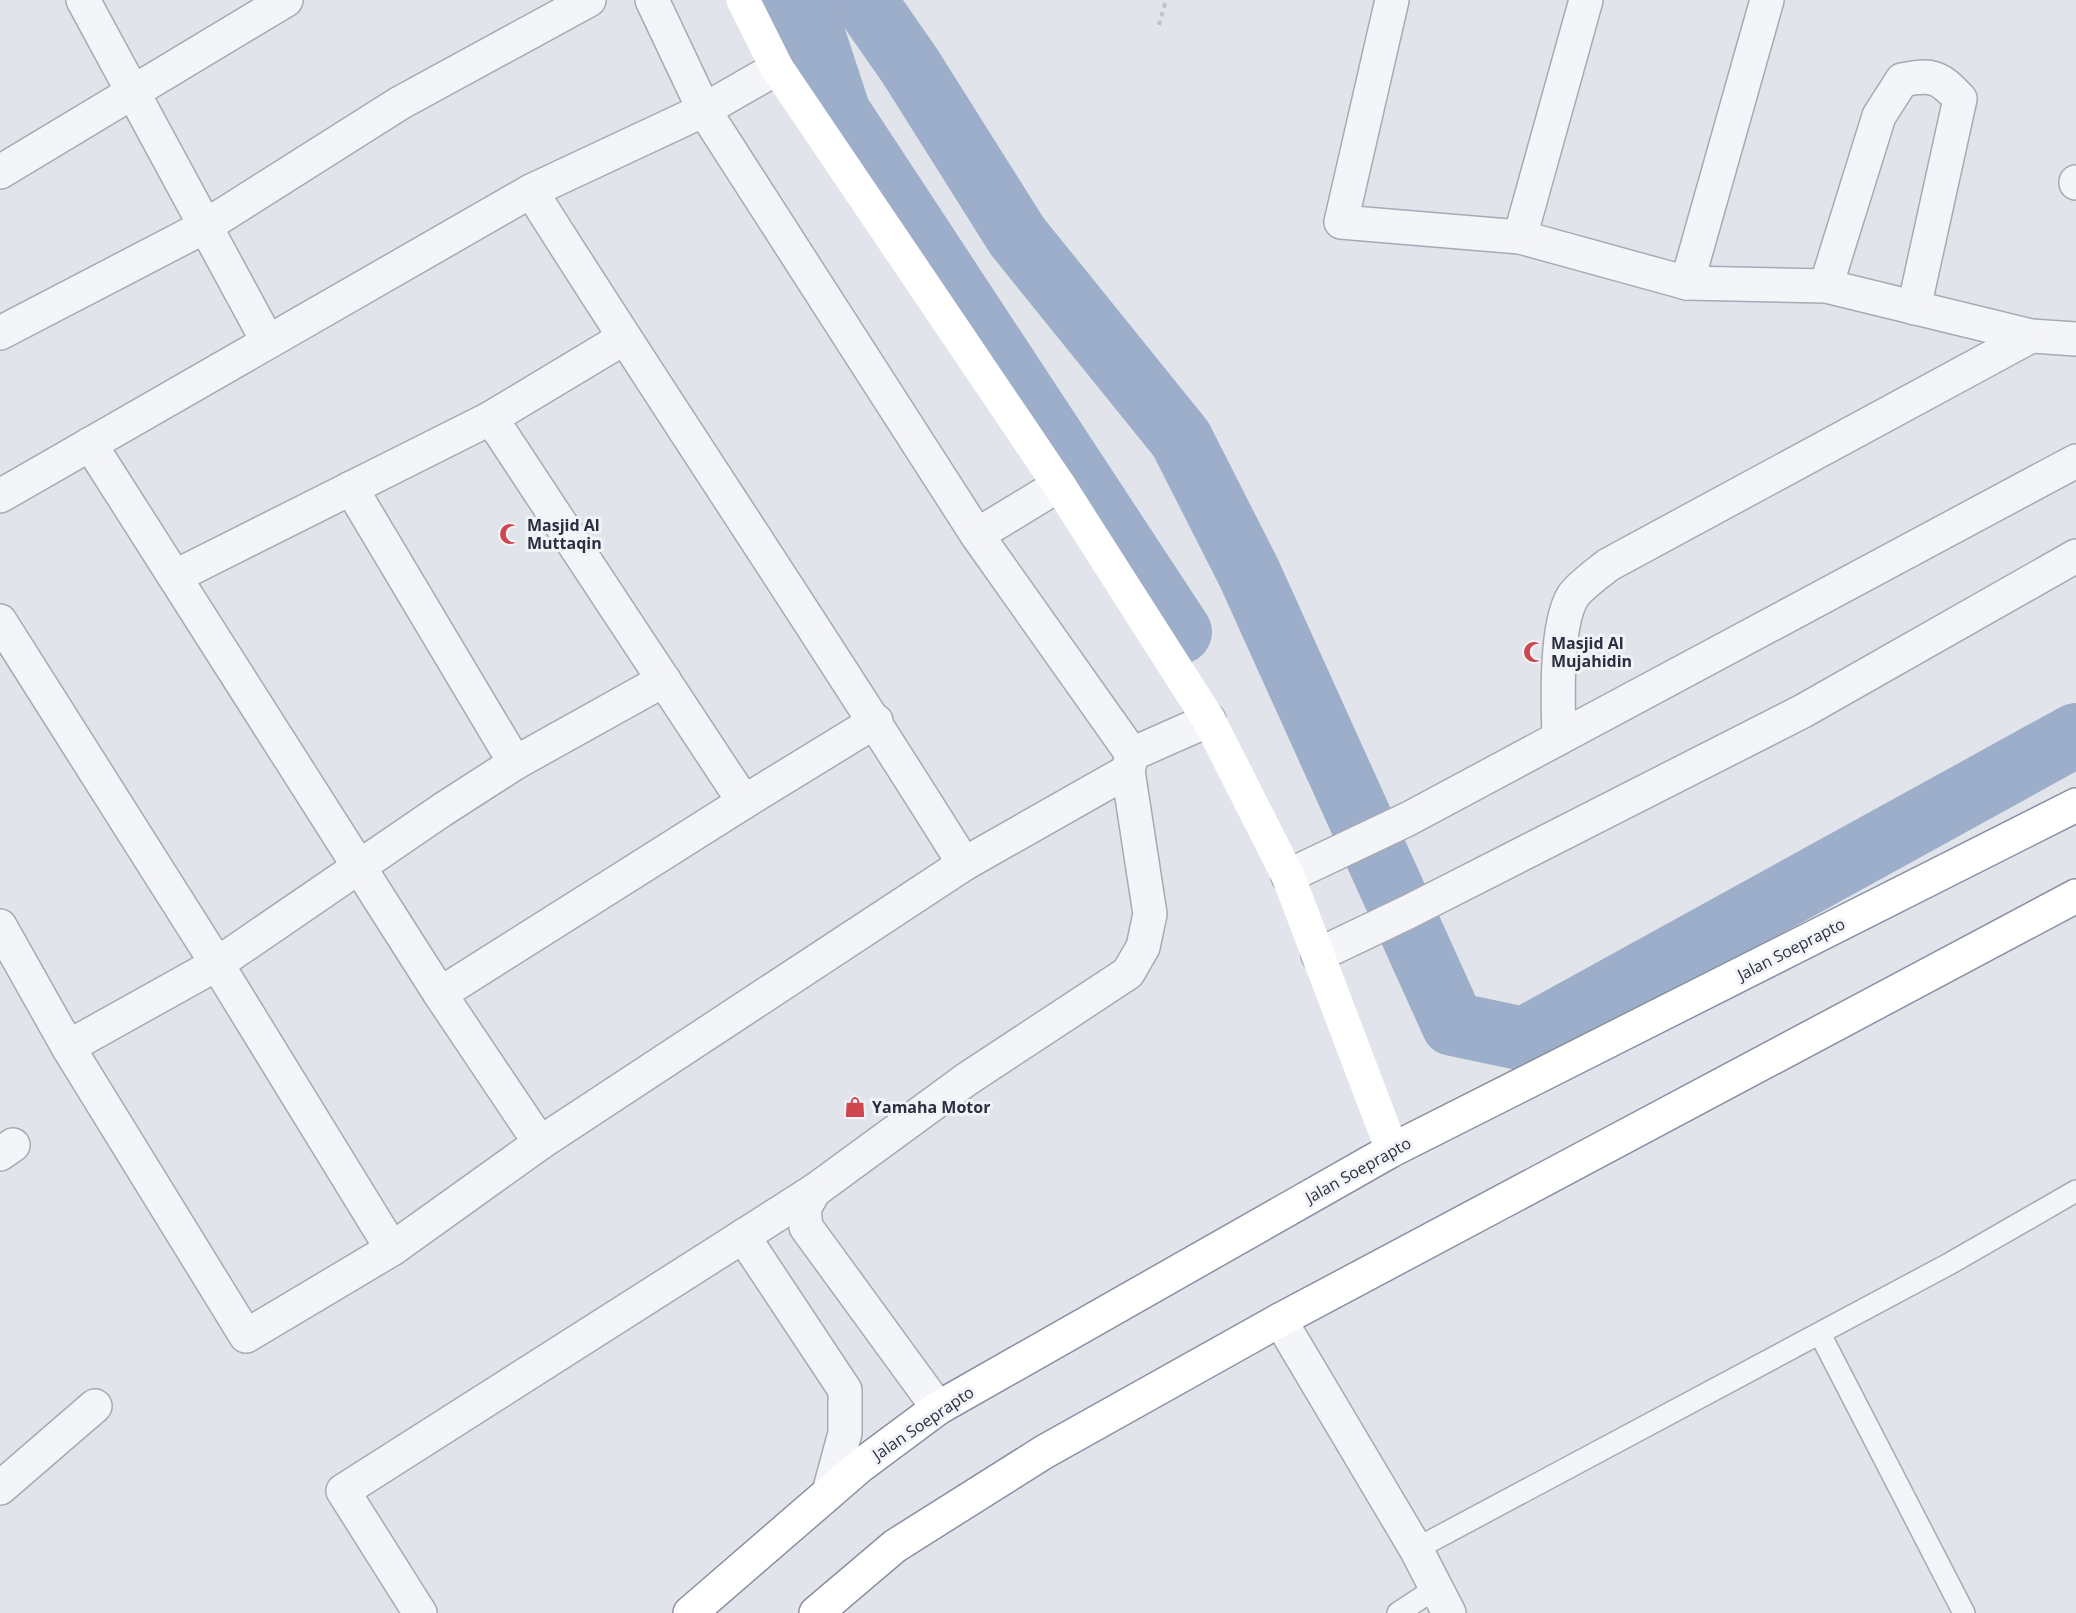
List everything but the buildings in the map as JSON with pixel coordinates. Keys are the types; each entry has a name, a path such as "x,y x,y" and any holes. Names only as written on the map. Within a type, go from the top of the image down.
{"main road":[{"path":"743,0 764,76 1048,492 1209,720 1326,951 1392,1150"},
{"name":"Jalan Soeprapto","path":"690,1613 860,1466 938,1408 1392,1150 2076,805"},
{"path":"816,1613 895,1546 1044,1452 1280,1320 2076,896"}],"street":[{"path":"83,0 268,342"},
{"path":"0,333 204,227 399,103 589,0"},
{"path":"420,1613 343,1491 814,1191 967,1078 1128,973 1143,947 1150,914 1130,763 709,107 652,0"},
{"path":"1392,0 1341,222 1520,237 1687,283 1826,286 2031,336 2076,339"},
{"path":"1520,237 1586,0"},
{"path":"1687,283 1767,0"},
{"path":"4,160 132,92 267,5"},
{"path":"1826,286 1879,116 1902,80 1924,75 1946,83 1960,99 1914,308"},
{"path":"0,496 531,190 709,107 764,76"},
{"path":"531,190 624,338 876,721 964,864"},
{"path":"1559,738 1557,686 1564,617 1574,595 1608,565 2031,336"},
{"path":"176,576 490,418 624,338"},
{"path":"490,418 744,802"},
{"path":"90,444 440,994 540,1143"},
{"path":"1288,876 1408,819 2076,461"},
{"path":"351,488 516,763"},
{"path":"983,531 1048,492"},
{"path":"1326,951 1408,912 1803,711 2076,556"},
{"path":"0,621 217,964 392,1250"},
{"path":"68,1047 217,964 442,810 516,763 664,680"},
{"path":"3,938 246,1336 392,1250 540,1143 964,864 1130,763 1209,720"},
{"path":"440,994 876,721"},
{"path":"814,1191 804,1209 806,1227 938,1408"},
{"path":"743,1236 845,1390 845,1433 829,1492"},
{"path":"1280,1320 1416,1549 1442,1600"},
{"path":"0,1488 95,1406"}],"lane":[{"path":"1416,1549 1820,1334 2076,1191"},
{"path":"1820,1334 1964,1613"},
{"path":"1398,1613 1442,1600"}],"path":[{"path":"1159,25 1166,0"}],"waterway":[{"path":"784,0 809,22 839,113 1180,632"},
{"path":"864,0 910,66 1017,236 1181,439 1249,573 1453,1024 1524,1039 2076,735"}],"place":[{"name":"Masjid Al Muttaqin","path":"510,534"},
{"name":"Masjid Al Mujahidin","path":"1534,652"},
{"name":"Yamaha Motor","path":"855,1107"}]}
